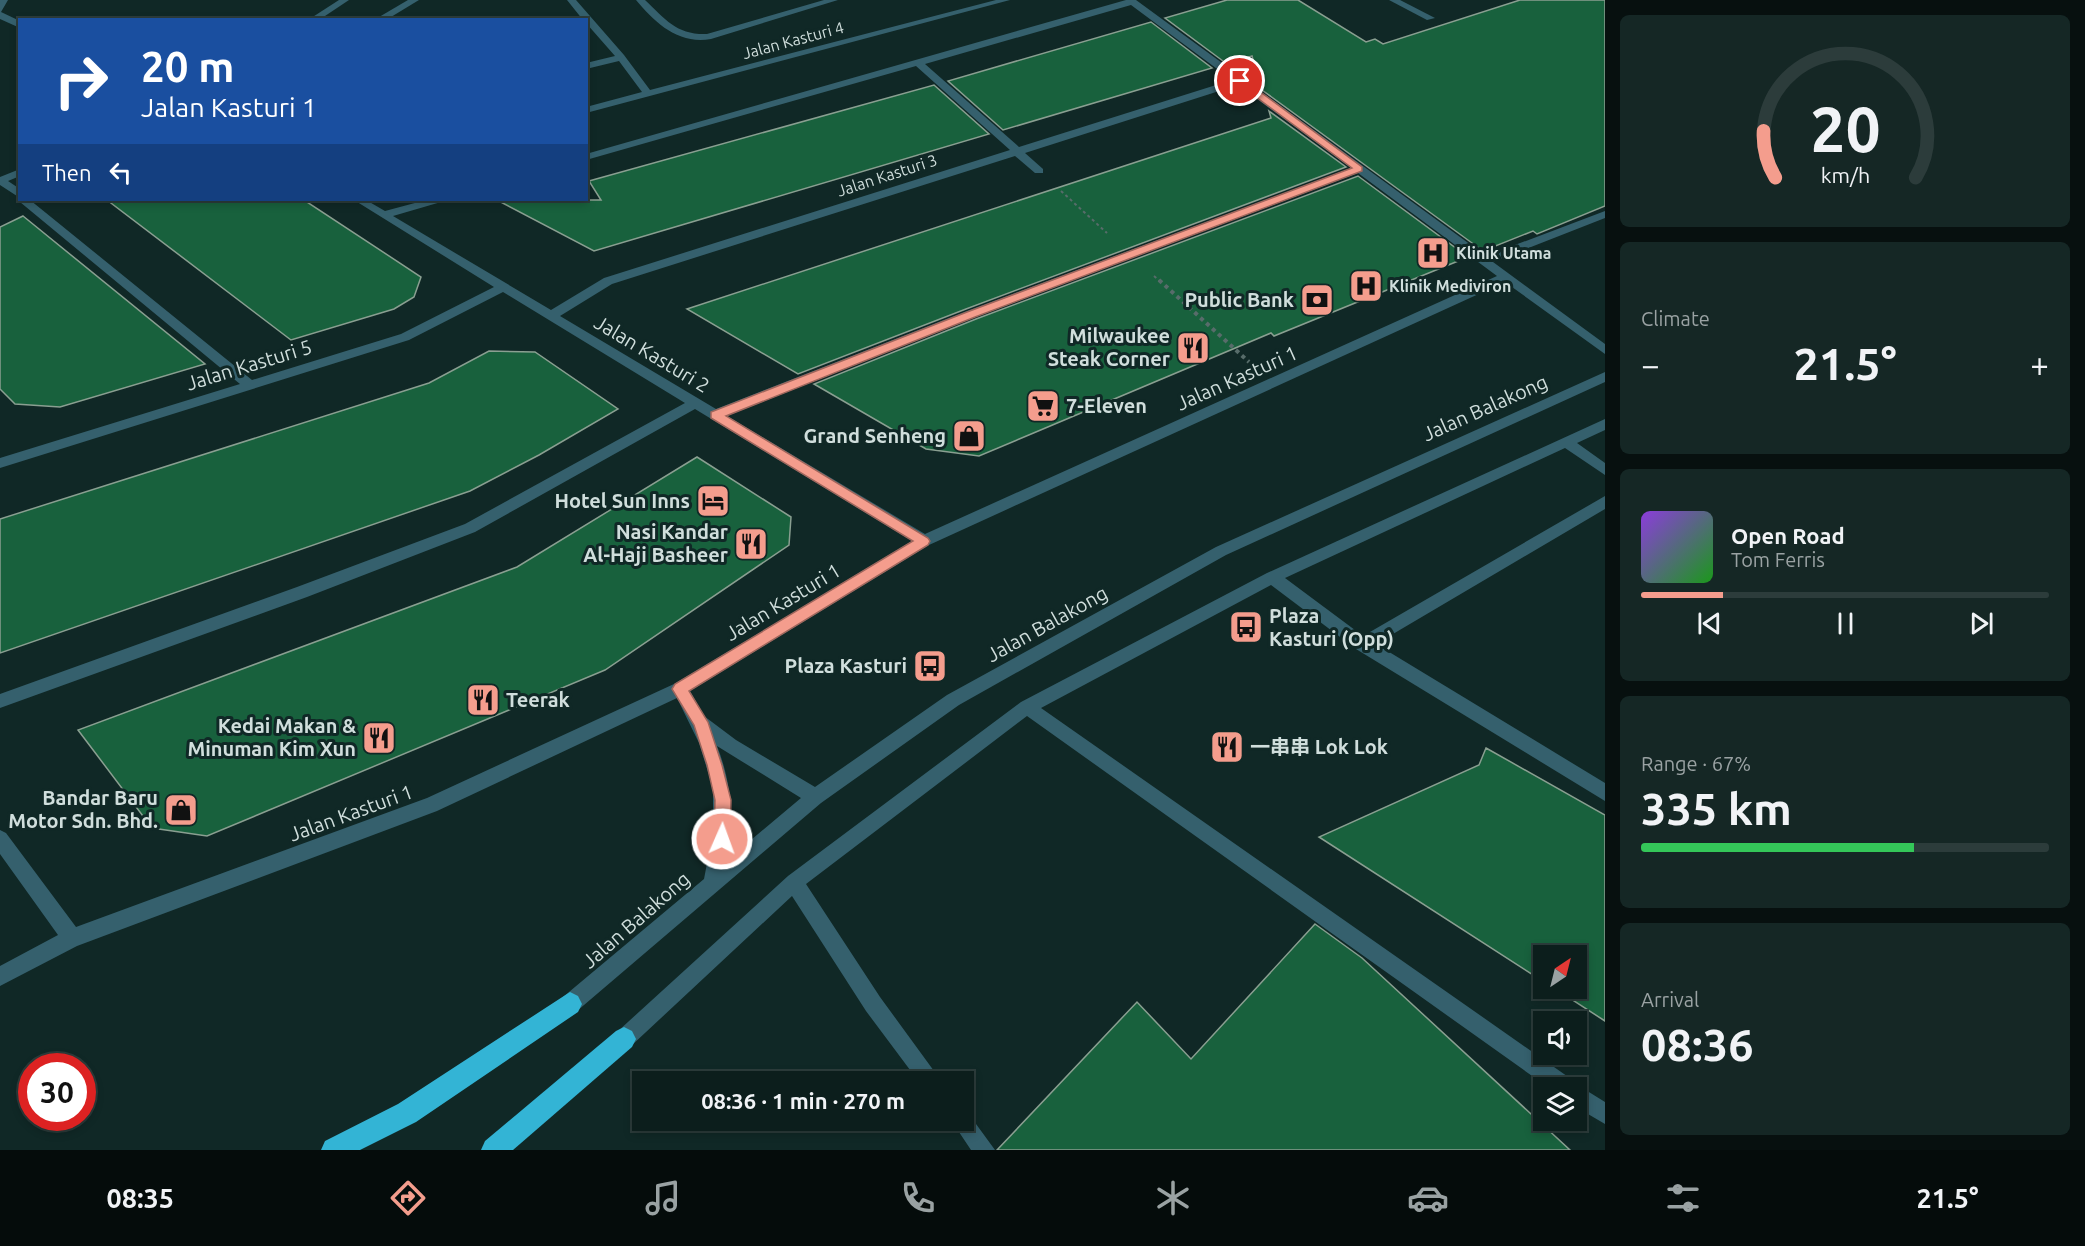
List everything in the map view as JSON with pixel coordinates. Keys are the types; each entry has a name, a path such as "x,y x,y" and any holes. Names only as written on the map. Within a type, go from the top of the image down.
{"highway":[{"path":"334,1150 407,1113 570,1004"},
{"path":"494,1150 624,1039"}],"street":[{"path":"0,10 4,0"},
{"path":"315,18 345,0"},
{"path":"382,18 415,0"},
{"path":"571,0 587,18"},
{"path":"640,0 676,34 694,38 708,37 834,0"},
{"name":"Jalan Kasturi 4","path":"588,109 1006,0"},
{"path":"1393,0 1430,18"},
{"path":"588,156 1131,1 1605,350"},
{"path":"0,15 18,24"},
{"path":"588,19 621,57 648,94"},
{"path":"588,65 621,57"},
{"path":"918,63 1038,171"},
{"name":"Jalan Kasturi 3","path":"551,316 608,281 1240,81"},
{"path":"715,415 1130,254 1359,169"},
{"path":"18,173 1,181 18,194"},
{"path":"25,201 250,385"},
{"name":"Jalan Kasturi 2","path":"361,201 924,541"},
{"path":"384,215 433,201"},
{"path":"1485,261 1605,214"},
{"name":"Jalan Kasturi 1","path":"0,976 72,938 431,805 680,689 924,541 1274,385 1506,277"},
{"name":"Jalan Kasturi 5","path":"0,463 405,337 504,287"},
{"name":"Jalan Balakong","path":"570,1004 815,797 953,700 1221,551 1605,377"},
{"path":"0,701 302,592 470,528 696,403"},
{"path":"624,1039 794,882 1027,708 1272,576 1605,424"},
{"path":"1566,442 1605,470"},
{"path":"1362,644 1605,502"},
{"path":"1272,576 1362,644 1605,793"},
{"path":"680,689 700,722 723,800 722,839 714,881"},
{"path":"1027,708 1551,1077"},
{"path":"700,722 730,746 815,797"},
{"path":"0,839 72,938"},
{"path":"794,882 873,1004 924,1071"},
{"path":"1587,1102 1605,1114"},
{"path":"970,1131 984,1150"}],"path":[{"path":"1038,171 1274,385"}],"building":[{"path":"1227,0 1298,0 1366,42 1375,39 1383,44 1520,0 1605,0 1605,206 1537,234 1533,231 1483,251 1262,90 1252,56 1227,64 1165,18"},
{"path":"1151,22 1212,68 1003,130 948,81"},
{"path":"934,85 989,134 594,251 499,201 601,200 589,181"},
{"path":"1269,111 1346,167 798,374 687,309 1271,118"},
{"path":"1358,176 1468,257 1274,336 1271,333 979,456 926,449 814,384 976,319"},
{"path":"108,201 306,201 421,277 414,297 394,309 291,340"},
{"path":"23,216 205,364 60,407 15,404 0,389 0,227"},
{"path":"489,351 535,352 618,409 539,455 470,491 0,653 0,519 429,383"},
{"path":"697,457 791,517 789,545 605,670 207,836 152,828 78,730 517,567"},
{"path":"1486,748 1605,815 1605,1021 1571,999 1587,999 1587,945 1533,945 1533,975 1319,837 1479,765"},
{"path":"1315,924 1362,958 1533,1116 1533,1131 1549,1131 1570,1150 997,1150 1137,1002 1191,1059"}],"place":[{"name":"Klinik Utama","path":"1433,253"},
{"name":"Klinik Mediviron","path":"1366,286"},
{"name":"Public Bank","path":"1317,300"},
{"name":"Milwaukee Steak Corner","path":"1193,348"},
{"name":"7-Eleven","path":"1043,406"},
{"name":"Grand Senheng","path":"969,436"},
{"name":"Hotel Sun Inns","path":"713,501"},
{"name":"Nasi Kandar Al-Haji Basheer","path":"751,544"},
{"name":"Plaza Kasturi (Opp)","path":"1246,627"},
{"name":"Plaza Kasturi","path":"930,666"},
{"name":"Teerak","path":"483,700"},
{"name":"Kedai Makan & Minuman Kim Xun","path":"379,738"},
{"name":"一串串 Lok Lok","path":"1227,747"},
{"name":"Bandar Baru Motor Sdn. Bhd.","path":"181,810"}],"route":[{"path":"722,839 723,800 714,765 700,722 680,689 924,541 715,415 971,314 1359,169 1240,81"}]}
